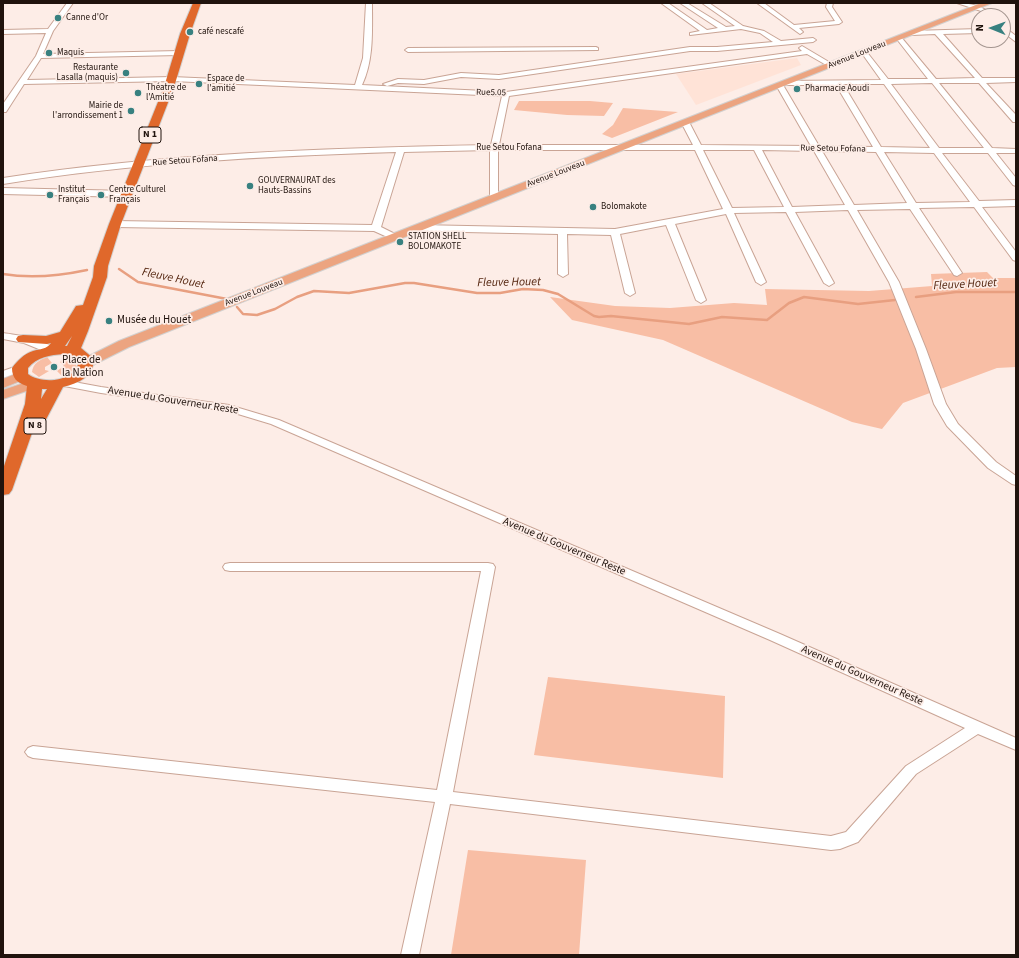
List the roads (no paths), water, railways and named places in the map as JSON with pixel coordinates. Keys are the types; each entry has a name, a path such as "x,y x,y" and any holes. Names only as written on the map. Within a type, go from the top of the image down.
{"highway":[{"name":"N 1","path":"82,359 81,331 100,277 101,266 115,224 172,79 184,34 197,3"},
{"name":"N 1","path":"52,351 77,318 93,278 101,266"},
{"path":"22,338 47,340 64,336"},
{"path":"52,351 82,359 74,378 60,383 34,386 24,380 22,369 52,351"},
{"name":"N 8","path":"8,467 23,453 42,410 60,383"},
{"name":"N 8","path":"3,490 8,467 34,404 34,386"}],"main road":[{"name":"Avenue Louveau","path":"82,359 124,344 988,3"},
{"path":"4,379 22,369"},
{"path":"3,395 34,386"}],"street":[{"path":"3,110 39,56 50,31 70,3"},
{"path":"357,88 364,74 369,3"},
{"path":"664,3 706,32"},
{"path":"683,3 724,29"},
{"path":"705,3 741,27"},
{"path":"381,89 388,84 398,81 423,82 460,75 499,77 690,50 813,40 760,3"},
{"path":"794,27 839,22 829,7 830,3"},
{"path":"960,3 976,7"},
{"path":"692,34 741,27 762,32 780,43"},
{"path":"3,32 50,31"},
{"path":"912,33 971,31"},
{"path":"937,32 1016,120"},
{"path":"899,38 1016,183"},
{"path":"794,42 830,66"},
{"path":"408,50 596,49"},
{"name":"Rue5.05","path":"22,82 172,79 506,94 808,52"},
{"path":"864,52 1016,258"},
{"path":"39,56 179,53"},
{"path":"1016,80 782,84 817,149 894,282 921,349 940,404 953,426 992,465 1016,481"},
{"path":"838,82 913,206 957,273"},
{"path":"494,198 494,148 506,94"},
{"path":"685,122 760,282"},
{"name":"Rue Setou Fofana","path":"3,181 32,176 139,164 273,154 401,150 623,147 1016,151"},
{"path":"757,149 829,283"},
{"path":"376,228 401,150"},
{"path":"3,191 128,194"},
{"path":"418,228 615,232 728,211 1016,203"},
{"path":"670,221 701,300"},
{"path":"115,224 376,228 394,237"},
{"path":"562,231 563,274"},
{"path":"615,232 630,293"},
{"path":"3,336 22,338 52,351"},
{"path":"22,338 26,341 29,348 22,369"},
{"name":"Avenue du Gouverneur Reste","path":"82,359 88,384 92,388 101,390"},
{"name":"Avenue du Gouverneur Reste","path":"60,383 229,408 275,422 768,634 1016,744"},
{"path":"230,568 488,567 444,797 410,955"},
{"path":"33,752 444,797 831,843 840,842 852,837 911,770 977,727"}],"waterway":[{"name":"Fleuve Houet","path":"119,269 138,282 227,299"},
{"name":"Fleuve Houet","path":"3,274 14,276 45,276 87,270"},
{"name":"Fleuve Houet","path":"237,307 243,314 257,315 275,309 297,297 314,291 349,293 405,283 414,283 477,293 500,293 523,289 543,290 558,294 594,316 611,316 689,324 722,317 767,320 789,303 804,297 858,304 895,300"},
{"name":"Fleuve Houet","path":"916,297 956,292 1016,292"}],"place":[{"name":"Canne d'Or","path":"58,18"},
{"name":"café nescafé","path":"190,32"},
{"name":"Maquis","path":"49,53"},
{"name":"Restaurante Lasalla (maquis)","path":"126,73"},
{"name":"Espace de l'amitié","path":"199,84"},
{"name":"Pharmacie Aoudi","path":"797,89"},
{"name":"Théatre de l'Amitié","path":"138,93"},
{"name":"Mairie de l'arrondissement 1","path":"131,111"},
{"name":"GOUVERNAURAT des Hauts-Bassins","path":"250,186"},
{"name":"Institut Français","path":"50,195"},
{"name":"Centre Culturel Français","path":"101,195"},
{"name":"Bolomakote","path":"593,207"},
{"name":"STATION SHELL BOLOMAKOTE","path":"400,242"},
{"name":"Musée du Houet","path":"109,321"},
{"name":"Place de la Nation","path":"54,367"}]}
